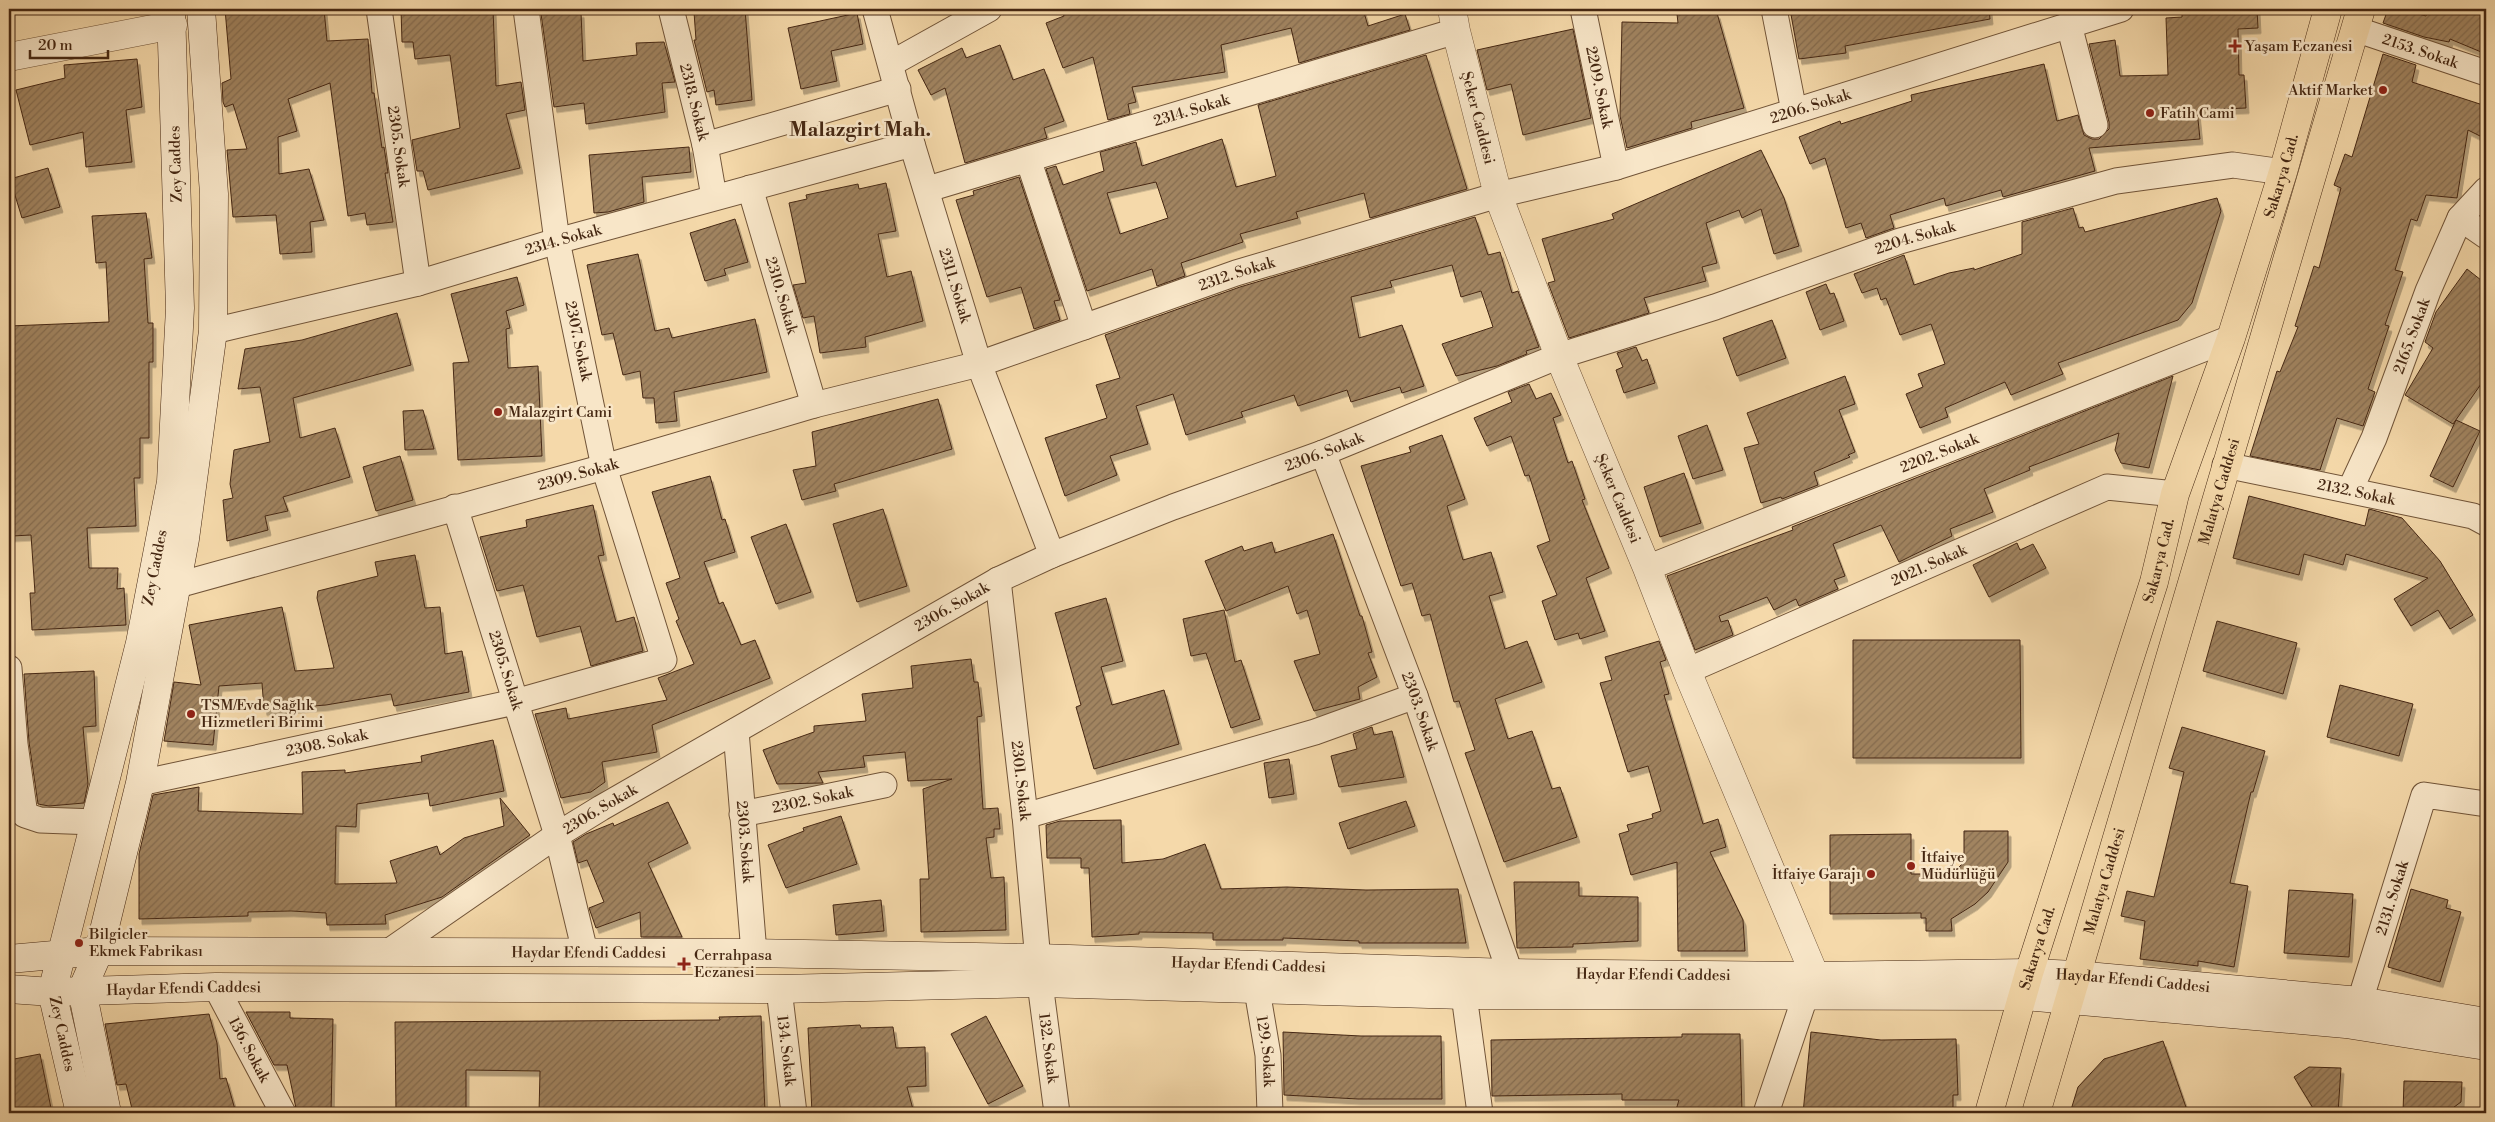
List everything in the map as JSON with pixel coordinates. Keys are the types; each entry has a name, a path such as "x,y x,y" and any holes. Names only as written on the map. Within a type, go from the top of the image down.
{"main road":[{"name":"Zey Caddes","path":"107,1113 82,990 98,951 140,783 178,585 213,331 214,194 201,9"},
{"name":"Sakarya Cad.","path":"1989,1113 2026,984 2154,582 2175,494 2231,338 2283,172 2328,9"},
{"name":"Zey Caddes","path":"80,1113 52,992 140,642 171,482 180,308 172,17"},
{"path":"9,57 172,17"},
{"name":"Malatya Caddesi","path":"2072,987 2358,19"},
{"name":"Şeker Caddesi","path":"1454,20 1498,194 1559,356 1647,568 1810,986"},
{"name":"Haydar Efendi Caddesi","path":"9,959 98,951 391,950 754,953 1039,971 1257,990 1464,995 1810,986 2026,984 2360,1002 2486,1022"},
{"name":"Haydar Efendi Caddesi","path":"9,989 52,992 216,987 779,990 1039,971 1510,973 1810,986"},
{"path":"2036,1113 2072,987"},
{"name":"Haydar Efendi Caddesi","path":"2072,987 2346,1024 2486,1046"}],"street":[{"name":"2305. Sokak","path":"379,9 418,283"},
{"name":"2307. Sokak","path":"515,702 664,660 604,467 557,241 526,9"},
{"name":"2318. Sokak","path":"671,9 705,145 714,197"},
{"name":"2311. Sokak","path":"875,9 892,63 912,144 928,189 979,364 1052,555"},
{"path":"892,63 989,9"},
{"name":"2209. Sokak","path":"1583,9 1616,167"},
{"path":"1774,9 1794,112"},
{"name":"2206. Sokak","path":"1498,194 1616,167 2121,9"},
{"name":"2153. Sokak","path":"2358,19 2486,73"},
{"name":"2314. Sokak","path":"928,189 1028,159 1454,20"},
{"path":"2069,25 2095,125"},
{"path":"705,145 898,89"},
{"name":"2314. Sokak","path":"213,331 418,283 557,241 912,144"},
{"path":"1028,159 1084,327"},
{"name":"2204. Sokak","path":"1559,356 1715,307 1900,241 2116,181 2233,164 2283,172"},
{"name":"2310. Sokak","path":"750,188 814,405"},
{"name":"2165. Sokak","path":"2350,490 2374,438 2428,291 2460,218 2486,190"},
{"name":"2312. Sokak","path":"979,364 1236,273 1498,194"},
{"path":"2460,218 2486,236"},
{"name":"2202. Sokak","path":"1647,568 2231,338"},
{"name":"2306. Sokak","path":"391,950 556,835 998,580 1052,555 1173,507 1323,453 1559,356"},
{"name":"2309. Sokak","path":"178,585 604,467 814,405 979,364"},
{"name":"2303. Sokak","path":"1323,453 1415,696 1510,973"},
{"name":"2132. Sokak","path":"2225,465 2473,516 2486,523"},
{"name":"2021. Sokak","path":"1687,671 2107,488 2175,494"},
{"name":"2305. Sokak","path":"455,507 556,835 585,952"},
{"name":"2301. Sokak","path":"998,580 1025,816 1039,971"},
{"path":"9,668 15,744 26,815 40,820 96,822"},
{"path":"1025,816 1315,732 1415,696"},
{"name":"2308. Sokak","path":"140,783 515,702"},
{"name":"2303. Sokak","path":"736,731 754,953"},
{"name":"2302. Sokak","path":"742,814 884,785"},
{"name":"2131. Sokak","path":"2360,1002 2424,795 2486,804"},
{"name":"132. Sokak","path":"1039,971 1057,1113"},
{"path":"1766,1113 1810,986"},
{"name":"136. Sokak","path":"216,987 283,1113"},
{"name":"134. Sokak","path":"779,990 794,1113"},
{"name":"129. Sokak","path":"1257,990 1268,1055 1270,1113"},
{"path":"1464,995 1480,1113"}],"building":[{"path":"225,9 324,9 327,41 368,39 372,93 374,93 382,148 384,147 388,173 385,173 393,222 367,225 365,213 348,216 330,83 288,99 297,131 278,137 279,174 309,169 324,220 310,222 312,252 280,254 276,215 233,217 227,150 247,149 233,104 225,107 223,102 222,83 231,79"},
{"path":"401,9 493,9 496,86 521,82 525,110 506,114 520,168 428,190 423,171 417,171 412,140 460,128 450,55 415,59 413,42 402,42"},
{"path":"745,9 752,100 716,105 714,90 707,92 694,40 696,40 694,12"},
{"path":"1061,9 1363,9 1368,26 1405,14 1410,30 1299,63 1291,28 1221,45 1225,72 1132,87 1136,102 1128,104 1130,114 1108,120 1093,57 1063,68 1046,23 1064,16"},
{"path":"1790,9 1989,9 1990,19 1845,46 1846,53 1799,59"},
{"path":"2257,9 2258,28 2238,29 2239,75 2244,75 2246,108 2197,110 2200,139 2089,148 2095,171 2003,197 2001,190 1946,206 1944,198 1890,215 1894,228 1866,238 1861,223 1846,228 1825,158 1810,164 1799,137 1840,121 1841,124 1912,101 1911,95 2044,64 2057,121 2078,115 2084,135 2092,139 2099,139 2109,129 2109,122 2089,44 2115,40 2120,76 2168,75 2166,18 2182,17 2182,10"},
{"path":"2388,9 2401,9 2426,16 2428,9 2486,9 2486,54 2450,39 2449,42 2424,37 2383,23"},
{"path":"581,12 583,61 637,55 636,43 664,42 675,82 662,83 665,112 586,124 584,103 554,107 541,14"},
{"path":"857,13 863,44 831,51 837,81 801,89 788,28"},
{"path":"1717,13 1744,108 1691,122 1692,128 1627,148 1620,116 1622,22 1678,23 1677,14"},
{"path":"1573,29 1591,118 1523,135 1511,84 1487,90 1477,50"},
{"path":"1000,45 1013,80 1044,69 1064,121 1044,128 1047,138 965,163 945,88 931,95 918,70 962,48 966,58"},
{"path":"2383,54 2416,65 2412,82 2486,106 2486,139 2468,130 2457,198 2426,195 2417,221 2411,219 2395,270 2403,272 2385,325 2389,326 2368,389 2375,392 2363,426 2337,418 2320,470 2250,456 2277,371 2280,372 2298,327 2295,326 2314,266 2319,268 2341,188 2334,185 2345,154 2352,157"},
{"path":"1426,55 1467,189 1370,218 1364,193 1296,212 1298,218 1240,234 1243,242 1181,263 1185,276 1157,286 1152,269 1087,291 1046,169 1056,166 1063,185 1104,171 1100,152 1136,142 1142,166 1222,139 1236,187 1276,176 1258,105","holes":["1156,182 1168,218 1120,234 1107,193"]},
{"path":"137,59 142,107 126,110 132,162 86,167 83,132 30,145 16,90 65,78 64,65"},
{"path":"689,147 691,172 642,177 644,202 608,212 594,213 589,155"},
{"path":"1761,150 1784,198 1799,246 1774,254 1761,209 1742,218 1739,210 1706,223 1717,263 1702,267 1706,281 1644,298 1649,313 1569,338 1548,283 1555,281 1542,239 1614,219 1612,214"},
{"path":"48,168 60,207 22,218 10,179"},
{"path":"1019,177 1060,300 1054,301 1060,320 1034,329 1021,287 987,297 956,200 974,195 973,191"},
{"path":"886,183 896,231 878,234 887,277 911,271 923,321 865,337 866,347 820,353 814,316 803,318 793,285 806,283 789,203 807,199 806,195 858,184 859,189"},
{"path":"2217,198 2221,211 2192,303 2178,320 2058,363 2063,374 2011,395 2005,382 1945,408 1948,417 1920,428 1906,394 1923,387 1918,374 1945,364 1931,324 1900,335 1886,298 1881,300 1877,288 1862,293 1854,274 1904,255 1914,285 1949,273 1974,268 1974,270 2022,254 2022,222 2073,208 2079,228 2083,227 2085,232"},
{"path":"146,213 152,258 144,259 148,323 153,323 153,362 149,362 149,438 140,438 140,478 134,478 136,526 87,528 89,568 118,568 117,589 124,588 126,625 32,630 30,593 35,593 31,535 12,536 9,480 9,326 109,322 106,262 96,263 92,216"},
{"path":"1475,217 1488,255 1500,252 1512,293 1518,291 1539,347 1526,351 1527,354 1497,366 1456,376 1442,344 1493,327 1481,291 1461,297 1452,265 1390,281 1392,287 1351,297 1359,338 1402,325 1424,386 1402,393 1400,387 1351,402 1347,390 1298,406 1294,395 1241,412 1243,417 1186,435 1173,394 1136,406 1148,444 1110,456 1117,475 1065,496 1045,438 1107,418 1096,385 1120,378 1105,335 1240,287"},
{"path":"735,219 748,262 724,269 726,275 705,281 690,233"},
{"path":"638,254 655,331 669,328 672,338 755,319 767,372 674,392 677,421 656,423 654,398 643,398 640,371 623,375 613,333 602,335 587,265"},
{"path":"2467,269 2486,284 2486,377 2453,424 2405,395 2433,348 2425,342 2436,312"},
{"name":"Malazgirt Cami","path":"517,277 524,305 506,311 510,328 506,329 508,368 538,366 542,456 458,460 453,363 469,362 451,294"},
{"path":"1826,284 1830,294 1834,293 1844,321 1820,330 1806,292"},
{"path":"397,313 411,365 293,398 300,438 335,428 350,477 283,497 288,511 265,516 268,530 227,541 223,500 233,498 230,484 234,450 270,442 260,387 238,389 245,349 302,340"},
{"path":"1772,320 1786,358 1737,376 1723,338"},
{"path":"1636,347 1642,361 1647,359 1655,383 1624,393 1616,370 1623,367 1617,353"},
{"path":"1845,376 1855,404 1839,410 1855,452 1848,455 1850,457 1814,472 1818,485 1782,499 1781,497 1761,503 1744,448 1759,444 1747,413"},
{"path":"2173,376 2149,468 2121,463 2115,450 2119,433 2029,467 2030,470 1984,489 1993,512 1950,529 1952,536 1899,562 1881,525 1833,544 1845,576 1834,580 1838,589 1799,606 1796,599 1774,610 1767,597 1719,616 1721,622 1728,620 1733,635 1695,650 1667,576 1793,530 1792,527"},
{"path":"1529,384 1536,399 1551,393 1561,415 1553,418 1568,463 1572,461 1585,499 1582,500 1609,568 1586,578 1605,631 1580,639 1578,633 1555,640 1542,601 1557,595 1537,546 1550,541 1529,475 1525,476 1511,436 1487,446 1474,418 1512,402 1508,392"},
{"path":"938,399 952,449 834,484 836,491 802,500 793,470 816,466 812,432"},
{"path":"423,410 434,449 405,450 403,411"},
{"path":"2456,420 2480,431 2453,487 2430,476"},
{"path":"1707,425 1723,470 1693,479 1678,436"},
{"path":"1442,435 1465,499 1447,506 1463,560 1491,552 1503,592 1489,596 1505,649 1527,641 1542,682 1495,699 1508,739 1532,731 1552,789 1560,787 1577,837 1504,862 1465,753 1475,750 1459,701 1454,702 1430,614 1422,616 1412,583 1401,586 1361,466 1411,452 1409,447"},
{"path":"400,456 413,500 376,511 363,467"},
{"path":"1684,473 1701,523 1660,537 1644,487"},
{"path":"710,476 722,520 725,519 735,552 704,562 719,604 723,602 741,645 755,640 770,678 652,725 657,752 602,762 605,782 591,792 561,798 535,714 566,708 568,719 667,700 658,678 694,664 676,621 679,619 666,583 680,578 652,492"},
{"path":"2249,496 2365,526 2369,509 2402,518 2440,561 2473,615 2450,629 2438,610 2411,626 2394,599 2428,578 2346,554 2343,565 2304,554 2299,575 2233,558"},
{"path":"593,505 604,555 598,556 616,622 634,617 643,651 591,666 580,626 537,637 523,585 497,591 480,537 527,527 526,520"},
{"path":"883,509 907,586 857,602 833,524"},
{"path":"786,524 811,592 776,604 751,537"},
{"path":"1333,534 1360,616 1362,616 1372,652 1368,653 1377,677 1358,687 1360,699 1314,711 1294,661 1320,654 1307,610 1297,614 1288,586 1226,611 1205,561 1242,546 1244,551 1272,542 1275,553"},
{"path":"2017,543 2020,550 2033,544 2046,568 1989,597 1973,565"},
{"path":"415,555 425,608 440,607 445,654 462,651 469,692 394,706 391,694 326,705 264,710 262,683 219,686 213,745 164,741 174,682 201,685 189,625 282,607 295,671 334,668 317,598 318,591 378,576 375,562"},
{"path":"1106,598 1123,661 1101,667 1112,705 1164,690 1179,744 1094,769 1076,707 1081,705 1055,613"},
{"path":"1224,610 1235,662 1241,660 1260,719 1231,728 1206,653 1191,656 1183,619"},
{"path":"2217,621 2297,643 2283,694 2203,671"},
{"path":"1853,640 2020,640 2021,758 1853,758"},
{"path":"1659,641 1666,660 1660,662 1669,694 1664,695 1703,824 1718,819 1726,847 1710,852 1743,920 1745,951 1678,951 1677,862 1631,875 1619,834 1629,831 1627,825 1653,818 1652,814 1661,811 1648,766 1628,772 1600,683 1612,680 1605,657"},
{"path":"971,659 974,682 978,682 982,716 977,717 983,809 998,808 1000,829 994,829 994,837 986,838 991,878 1004,877 1006,930 921,932 920,879 929,879 923,789 952,779 908,781 905,752 863,756 865,767 818,772 823,783 777,784 763,750 814,732 814,726 866,721 862,694 913,688 911,666"},
{"path":"94,671 96,726 83,727 88,784 84,803 49,806 38,804 29,742 24,674"},
{"path":"2340,685 2413,704 2399,756 2327,737"},
{"path":"1372,727 1374,735 1392,731 1404,777 1339,787 1331,756 1357,749 1353,734"},
{"path":"2182,727 2265,751 2253,792 2251,792 2230,883 2248,886 2234,967 2198,961 2198,966 2140,959 2145,921 2121,916 2127,891 2154,897 2184,772 2169,768"},
{"path":"493,740 504,791 430,806 428,793 357,804 356,827 336,826 335,884 397,883 390,861 437,846 440,855 464,838 504,826 500,798 530,835 442,897 385,915 386,924 327,925 326,913 291,911 248,912 248,916 139,919 139,854 153,795 199,787 198,811 303,814 302,772 345,770 345,773 422,762 421,756"},
{"path":"1289,759 1294,794 1269,798 1264,763"},
{"path":"1406,801 1415,826 1348,849 1339,823"},
{"path":"668,802 688,843 648,863 682,937 641,937 640,912 596,928 589,908 604,902 587,860 578,863 573,842 586,834 613,823 614,826"},
{"path":"841,816 857,864 786,888 768,845 804,831 803,828"},
{"path":"1121,820 1122,863 1163,859 1205,844 1221,889 1287,887 1366,890 1458,889 1466,943 1359,943 1359,941 1283,938 1283,940 1213,940 1213,933 1139,932 1139,934 1092,937 1089,868 1081,868 1081,858 1047,858 1046,825 1060,821"},
{"path":"1964,831 2008,831 2008,862 1988,892 1975,904 1951,919 1952,931 1926,931 1926,918 1921,918 1921,913 1830,914 1830,835 1911,834 1911,874 1952,874 1964,862"},
{"path":"1514,882 1579,882 1579,896 1638,897 1638,941 1573,944 1573,947 1517,948"},
{"path":"2411,889 2448,900 2446,908 2461,912 2440,982 2388,967"},
{"path":"2289,890 2353,894 2349,957 2284,953"},
{"path":"881,900 884,931 836,935 833,905"},
{"path":"246,1012 290,1012 290,1018 333,1019 331,1113 297,1113 287,1065 274,1065"},
{"path":"209,1014 217,1043 220,1079 226,1078 236,1113 133,1113 126,1084 117,1085 105,1024"},
{"path":"761,1016 765,1112 539,1113 540,1071 466,1070 466,1113 396,1113 395,1022 720,1020 719,1017"},
{"path":"986,1016 1023,1086 988,1104 951,1034"},
{"path":"860,1025 861,1028 893,1027 896,1048 925,1047 926,1086 907,1087 914,1113 812,1113 808,1028"},
{"path":"1283,1032 1361,1036 1441,1036 1442,1099 1358,1099 1284,1095"},
{"path":"1811,1032 1881,1040 1956,1039 1958,1095 1953,1095 1953,1113 1803,1113"},
{"path":"1682,1034 1740,1034 1742,1113 1675,1113 1679,1100 1622,1100 1622,1094 1492,1096 1491,1040 1682,1037"},
{"path":"2163,1041 2188,1113 2070,1113 2078,1087 2104,1059"},
{"path":"40,1054 52,1113 9,1113 9,1060"},
{"path":"2309,1067 2341,1068 2338,1113 2316,1113 2294,1077"},
{"path":"2404,1081 2462,1082 2461,1102 2446,1113 2403,1113"}],"place":[{"name":"Yaşam Eczanesi","path":"2235,46"},
{"name":"Aktif Market","path":"2383,90"},
{"name":"Fatih Cami","path":"2150,113"},
{"name":"Malazgirt Cami","path":"498,412"},
{"name":"TSM/Evde Sağlık Hizmetleri Birimi","path":"191,714"},
{"name":"İtfaiye Müdürlüğü","path":"1911,866"},
{"name":"İtfaiye Garajı","path":"1871,874"},
{"name":"Bilgicler Ekmek Fabrikası","path":"79,943"},
{"name":"Cerrahpasa Eczanesi","path":"684,964"}],"district":[{"name":"Malazgirt Mah.","path":"860,130"}]}
